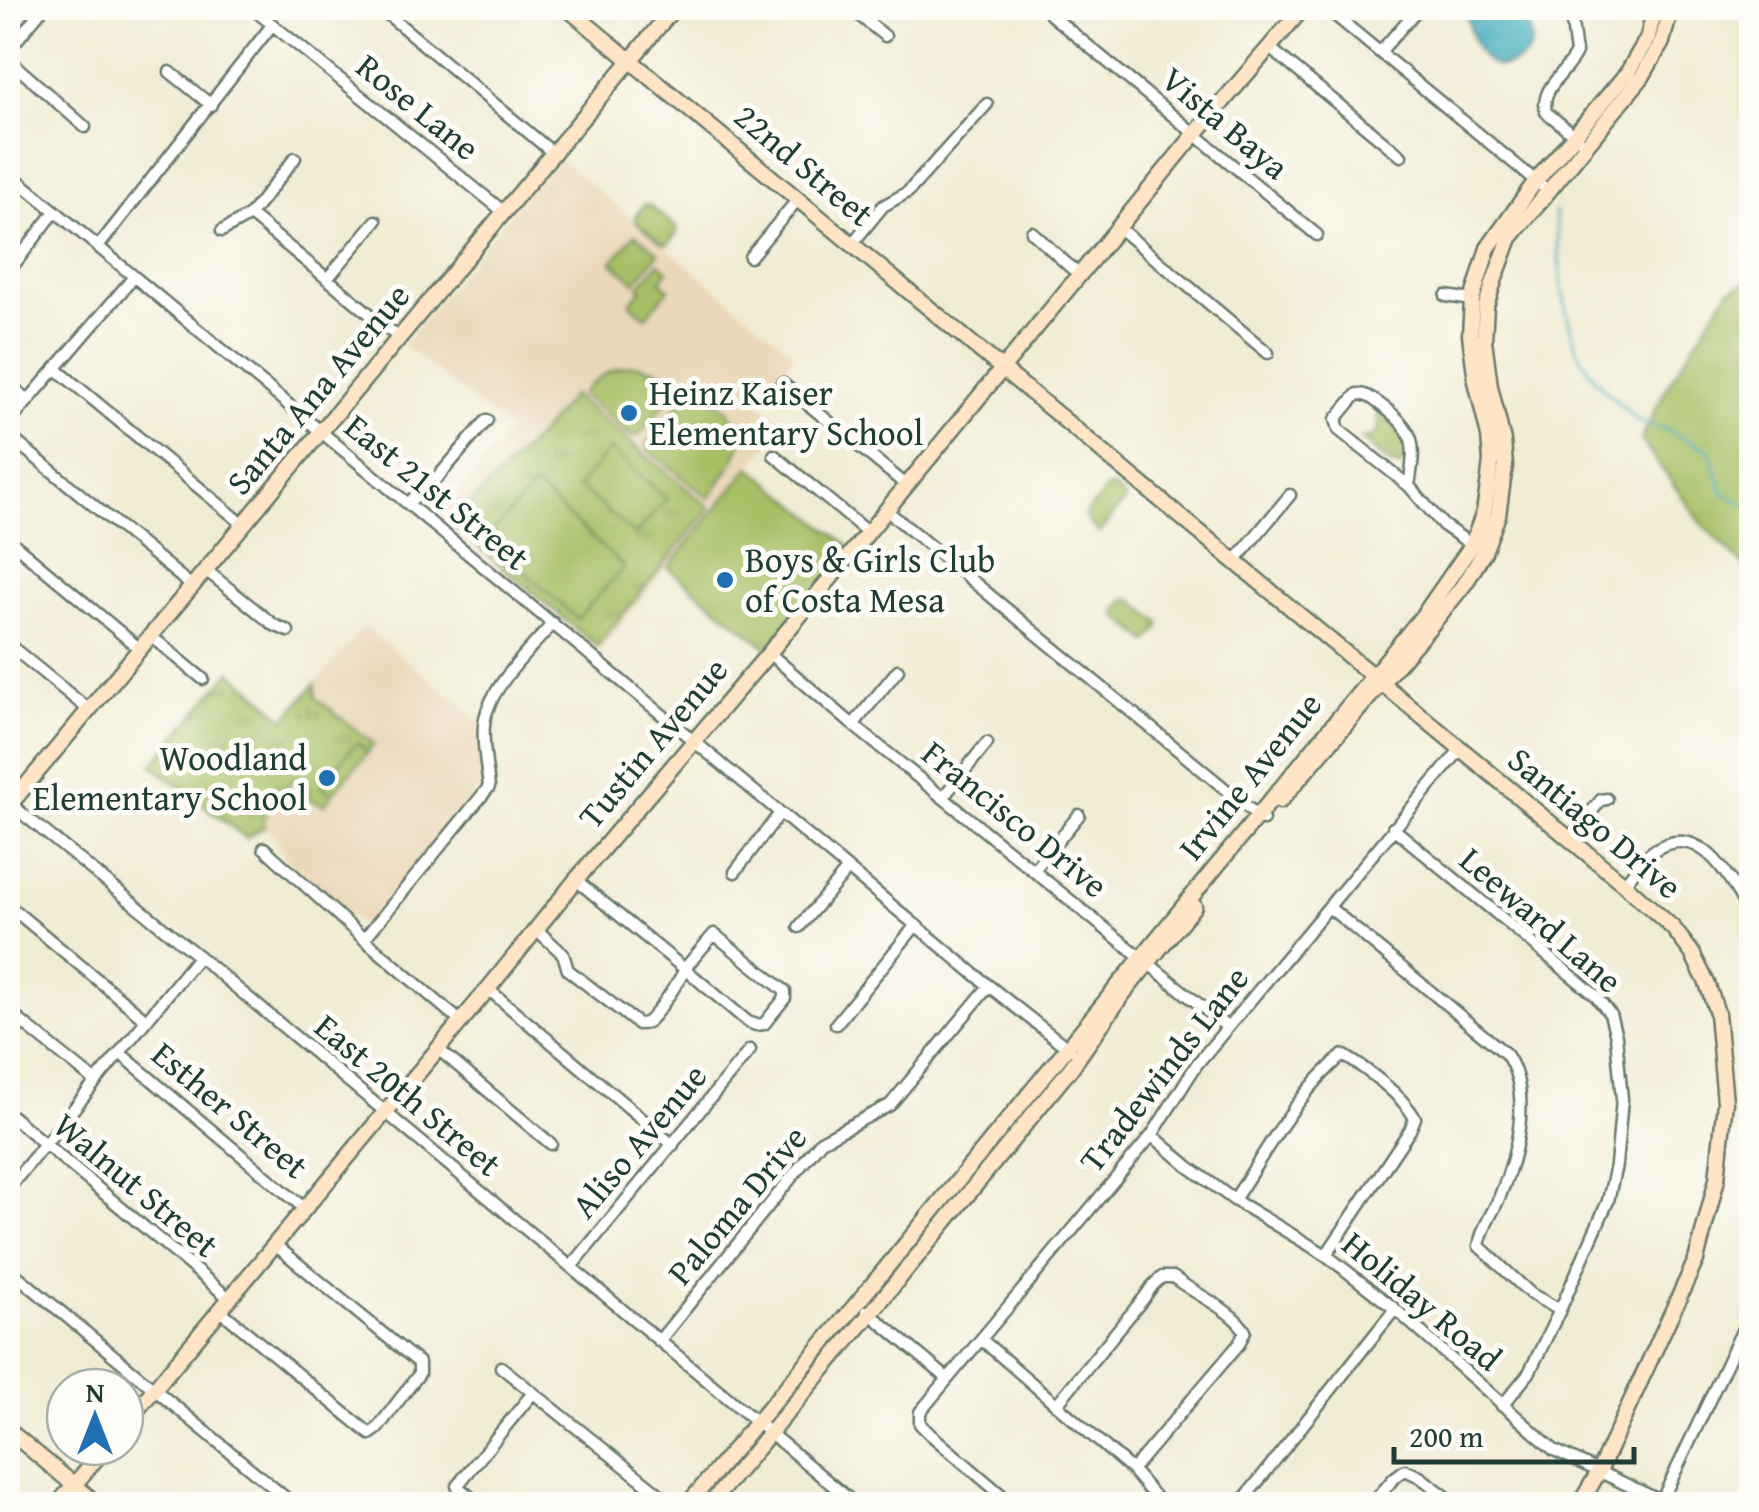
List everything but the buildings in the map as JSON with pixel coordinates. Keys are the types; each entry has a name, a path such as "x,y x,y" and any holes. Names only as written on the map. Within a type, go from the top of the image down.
{"street":[{"path":"8,50 44,8"},
{"name":"Rose Lane","path":"252,8 504,212"},
{"path":"380,8 553,153"},
{"name":"22nd Street","path":"567,8 1002,369"},
{"name":"Santa Ana Avenue","path":"8,804 674,8"},
{"path":"850,8 885,36"},
{"name":"Tustin Avenue","path":"145,1400 1303,8"},
{"path":"1326,8 1542,186"},
{"path":"1380,52 1417,8"},
{"path":"1570,8 1576,53 1544,101 1546,112 1580,140"},
{"name":"Irvine Avenue","path":"1377,679 1461,564 1484,512 1491,461 1470,335 1472,300 1488,248 1580,140 1628,72 1648,37 1655,8"},
{"name":"Irvine Avenue","path":"1580,140 1642,77 1662,42 1671,8"},
{"name":"Vista Baya","path":"1051,15 1317,235"},
{"path":"98,247 272,24"},
{"path":"1270,48 1401,156"},
{"path":"8,59 86,127"},
{"path":"170,72 210,106"},
{"path":"852,244 882,206 908,192 987,104"},
{"path":"222,231 250,215 295,158"},
{"name":"East 21st Street","path":"8,172 693,741"},
{"name":"Irvine Avenue","path":"688,1504 1066,1047 1473,571 1494,531 1505,466 1486,362 1486,306 1510,238 1542,186"},
{"path":"750,257 798,200"},
{"path":"8,269 54,212"},
{"path":"250,215 399,338"},
{"path":"327,280 376,221"},
{"path":"1119,228 1268,354"},
{"path":"1032,232 1079,274"},
{"path":"8,424 132,278"},
{"path":"1446,296 1472,300"},
{"path":"55,368 244,525"},
{"name":"Santiago Drive","path":"1002,369 1624,884 1673,928 1692,953 1717,1013 1725,1102 1717,1179 1696,1260 1580,1504"},
{"path":"8,383 28,400"},
{"path":"782,383 906,485"},
{"path":"1409,486 1414,444 1410,432 1367,394 1357,394 1336,418 1339,430 1409,486 1443,526 1472,545 1474,556 1451,592 1447,606"},
{"path":"409,503 438,477 487,420"},
{"path":"8,435 192,587"},
{"path":"774,455 866,532"},
{"path":"1234,562 1290,495"},
{"path":"885,510 1260,818"},
{"path":"8,539 140,649"},
{"path":"206,570 274,625 288,631"},
{"path":"364,939 489,788 484,724 490,702 553,623"},
{"path":"151,636 203,679"},
{"path":"8,644 89,710"},
{"name":"Francisco Drive","path":"769,654 1227,1027"},
{"path":"853,725 898,670"},
{"path":"693,741 1079,1058"},
{"path":"944,796 987,743"},
{"name":"Tradewinds Lane","path":"1012,1504 920,1424 920,1412 1152,1135 1197,1064 1227,1027 1460,750"},
{"path":"1569,838 1606,799"},
{"name":"East 20th Street","path":"8,804 199,956 855,1504"},
{"path":"735,872 780,813"},
{"path":"1034,870 1078,816"},
{"name":"Leeward Lane","path":"1392,828 1594,996 1610,1014 1616,1036 1622,1099 1608,1201 1529,1373 1502,1406"},
{"path":"1624,884 1653,851 1680,842 1690,844 1713,856 1752,918"},
{"path":"264,848 460,1020"},
{"path":"799,927 848,869"},
{"path":"536,930 564,954 568,970 638,1024 646,1022 680,981 683,967 716,935 785,990 785,998 764,1024 748,1022 683,967 576,880"},
{"path":"8,905 146,1020"},
{"path":"1330,908 1506,1054 1517,1069 1520,1114 1513,1159 1479,1246 1531,1294 1560,1310"},
{"path":"836,1024 916,925"},
{"path":"8,1189 199,956"},
{"name":"Irvine Avenue","path":"710,1504 1079,1058 1145,959"},
{"name":"Paloma Drive","path":"659,1341 821,1141 890,1105 989,986"},
{"path":"488,989 673,1145"},
{"name":"Esther Street","path":"8,1011 96,1082"},
{"path":"438,1049 551,1144"},
{"name":"Aliso Avenue","path":"570,1267 750,1050"},
{"name":"Esther Street","path":"120,1053 305,1209"},
{"path":"1234,1200 1295,1108 1343,1055 1408,1106 1415,1118 1326,1254"},
{"name":"Walnut Street","path":"8,1113 370,1434 419,1374 418,1363 274,1244"},
{"name":"Holiday Road","path":"1152,1135 1234,1200 1326,1254 1395,1309 1554,1450 1660,1503"},
{"path":"8,1268 293,1504"},
{"path":"1056,1404 1157,1279 1174,1277 1238,1320 1245,1331 1239,1344 1132,1470"},
{"path":"858,1302 946,1378"},
{"path":"1240,1504 1395,1309"},
{"path":"1660,1503 1752,1310"},
{"path":"981,1339 1132,1470 1160,1504"},
{"path":"502,1367 672,1504"},
{"path":"479,1504 457,1486 532,1394"},
{"path":"8,1430 97,1504"},
{"path":"58,1504 89,1467"},
{"path":"1372,1504 1405,1470 1456,1504"}],"shaded area":[{"name":"Heinz Kaiser Elementary School","path":"556,156 795,354 756,401 785,424 598,652 438,519 509,430 403,345"},
{"name":"Woodland Elementary School","path":"364,627 480,719 485,776 483,785 364,927 286,859 274,834 263,827 248,839 152,765 231,671 285,719"}],"green space":[{"path":"644,205 677,228 668,244 635,221"},
{"path":"635,234 659,253 635,282 612,262"},
{"path":"659,263 668,271 660,281 669,289 646,317 630,303"},
{"path":"1751,281 1751,573 1703,525 1641,440 1667,386 1729,290"},
{"path":"635,365 658,370 680,385 639,435 631,436 581,394 605,374"},
{"path":"697,382 730,413 741,436 733,461 709,498 648,450 648,442"},
{"path":"572,395 710,508 597,646 451,524 537,437"},
{"path":"1377,414 1393,424 1404,441 1405,463 1400,466 1392,465 1361,439 1374,436 1379,425"},
{"path":"610,449 667,499 635,535 578,486"},
{"path":"750,467 853,549 770,650 668,568"},
{"path":"535,486 624,567 577,619 487,538"},
{"path":"1107,488 1124,496 1124,502 1099,533 1085,515"},
{"path":"1126,599 1160,623 1148,642 1117,615"},
{"path":"231,671 285,719 315,684 316,698 374,744 368,752 357,743 321,785 332,794 324,805 308,798 310,790 294,779 263,818 264,827 246,838 152,765"},
{"path":"357,742 368,752 332,794 321,785"}],"water":[{"path":"1466,8 1525,8 1531,38 1528,52 1517,62 1493,65 1478,51"}],"waterway":[{"path":"1555,211 1568,319 1577,350 1589,371 1639,422 1665,429 1709,450 1724,494 1752,508"}],"place":[{"name":"Heinz Kaiser Elementary School","path":"629,413"},
{"name":"Boys & Girls Club of Costa Mesa","path":"725,580"},
{"name":"Woodland Elementary School","path":"327,778"}]}
